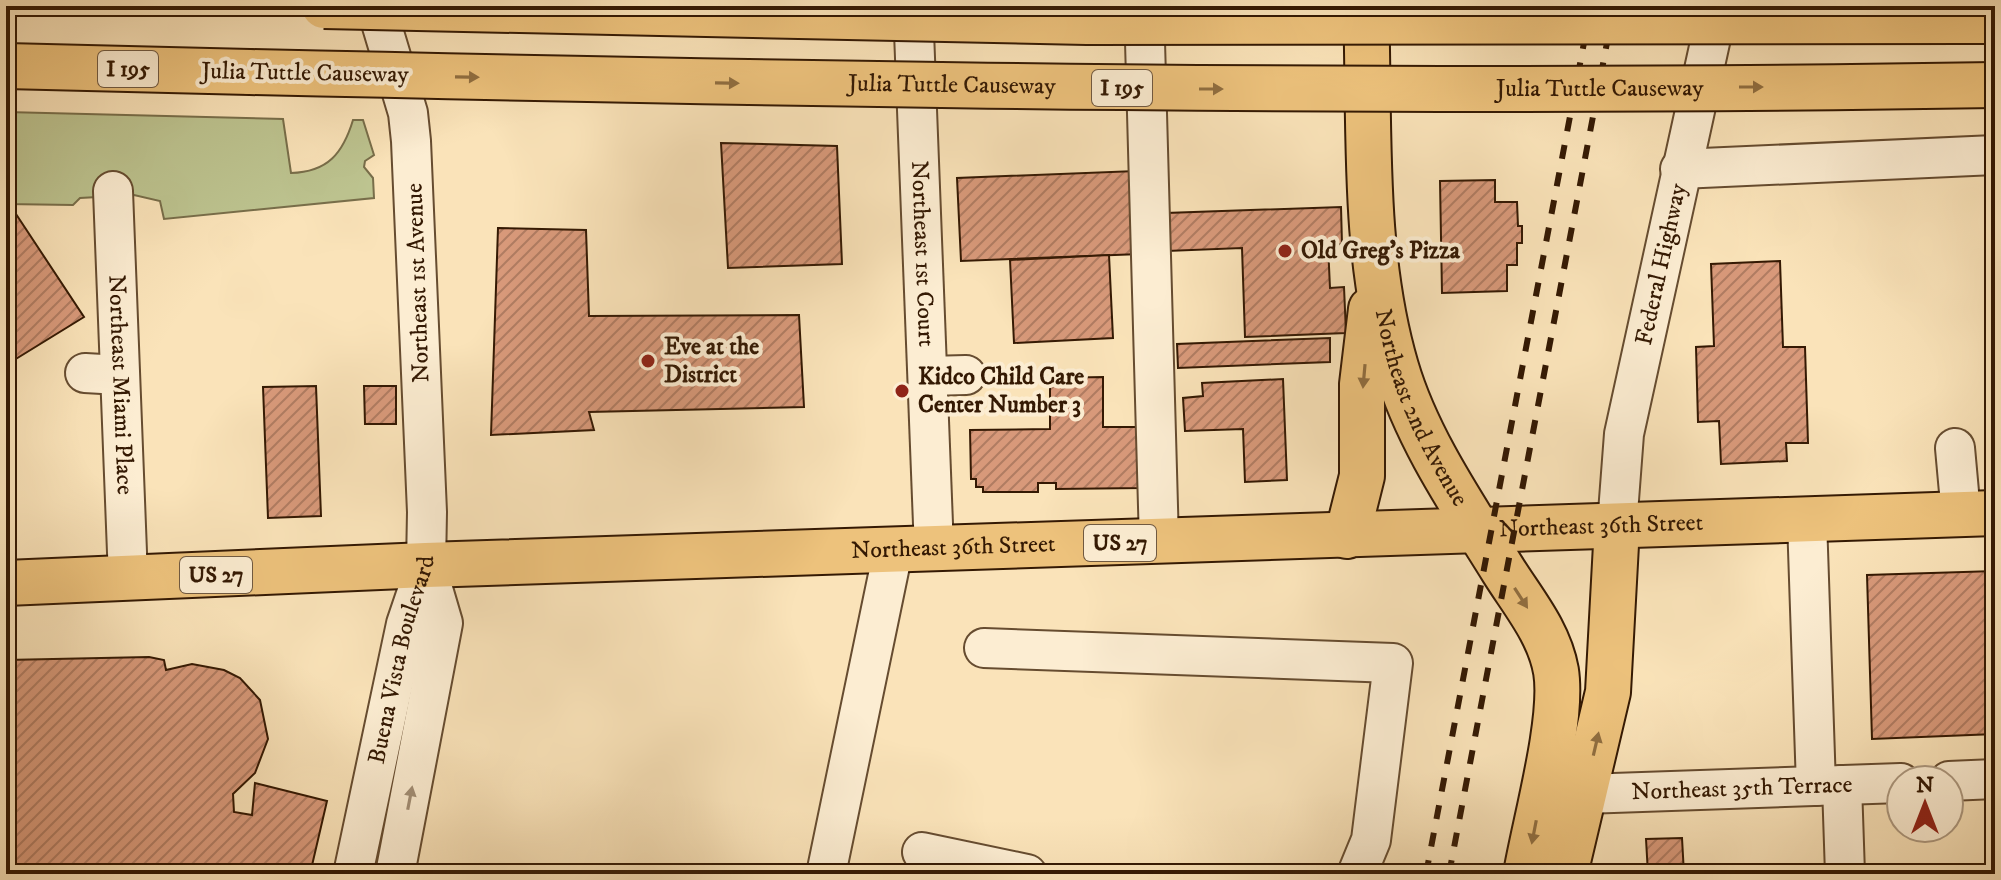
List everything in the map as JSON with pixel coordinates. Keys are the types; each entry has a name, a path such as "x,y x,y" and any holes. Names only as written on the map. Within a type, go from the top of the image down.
{"main road":[{"path":"324,6 1087,22 1551,24 1995,21"},
{"name":"Northeast 2nd Avenue","path":"1366,6 1375,271 1396,367 1415,418 1480,532 1546,636 1556,672 1556,712 1526,874"},
{"name":"Julia Tuttle Causeway","path":"6,66 1169,88 1995,85"},
{"path":"1347,536 1362,476 1362,384 1375,271"},
{"name":"Northeast 36th Street","path":"6,583 426,565 1978,514"},
{"path":"1565,874 1608,692 1617,526"}],"street":[{"name":"Northeast 1st Avenue","path":"376,6 408,113 411,141 427,512 426,565"},
{"name":"Northeast 1st Court","path":"913,6 928,376 913,551"},
{"path":"1144,6 1159,542"},
{"name":"Federal Highway","path":"1617,526 1624,434 1718,6"},
{"path":"1680,169 1995,155"},
{"name":"Northeast Miami Place","path":"113,191 103,374 128,578"},
{"path":"928,376 966,375"},
{"path":"1955,448 1978,514"},
{"path":"1807,520 1829,785 1845,874"},
{"path":"826,874 913,551"},
{"name":"Buena Vista Boulevard","path":"353,874 406,624 426,565"},
{"name":"Buena Vista Boulevard","path":"395,874 443,623 426,565"},
{"path":"984,648 1393,663 1371,840 1357,874"},
{"path":"1965,780 1995,779"},
{"name":"Northeast 35th Terrace","path":"1584,794 1885,783"},
{"path":"922,852 1027,874"}],"green space":[{"path":"6,112 283,119 291,173 315,169 324,164 339,151 353,120 363,120 374,155 365,161 364,167 373,178 374,198 164,219 160,201 134,195 80,198 73,205 6,204"}],"building":[{"path":"721,143 837,146 842,264 728,268"},
{"path":"1136,171 1140,254 961,261 957,178"},
{"path":"1495,180 1495,202 1517,202 1518,226 1522,226 1522,243 1517,243 1517,265 1507,265 1507,291 1442,293 1440,181"},
{"path":"1341,207 1342,244 1328,245 1330,288 1344,287 1346,333 1245,337 1242,248 1167,251 1166,213"},
{"path":"12,208 84,317 6,365 6,212"},
{"name":"Eve at the District","path":"498,228 586,230 589,316 799,315 804,407 589,412 594,430 491,435"},
{"path":"1109,255 1113,338 1014,343 1010,260"},
{"path":"1780,261 1783,347 1805,347 1808,443 1786,443 1787,461 1721,464 1719,421 1698,422 1696,347 1714,346 1711,264"},
{"path":"1330,338 1330,362 1178,368 1177,344"},
{"path":"1103,377 1103,427 1136,427 1137,442 1142,442 1143,488 1056,489 1056,483 1038,483 1038,492 983,492 983,487 976,487 976,479 971,479 970,430 1050,429 1050,378"},
{"path":"1283,379 1287,480 1245,482 1243,429 1185,431 1183,398 1203,396 1202,383"},
{"path":"316,386 321,516 268,518 263,387"},
{"path":"364,386 396,386 396,424 365,424"},
{"path":"1995,571 1995,734 1872,739 1867,575"},
{"path":"149,657 164,660 166,670 192,664 224,670 240,678 260,700 268,739 255,773 233,794 234,812 252,815 255,783 327,801 310,874 6,874 6,660"},
{"path":"1682,838 1684,874 1648,874 1646,839"}],"railway":[{"path":"1426,874 1591,6"},
{"path":"1449,874 1614,6"}],"place":[{"name":"Old Greg’s Pizza","path":"1285,251"},
{"name":"Eve at the District","path":"648,361"},
{"name":"Kidco Child Care Center Number 3","path":"902,391"}]}
